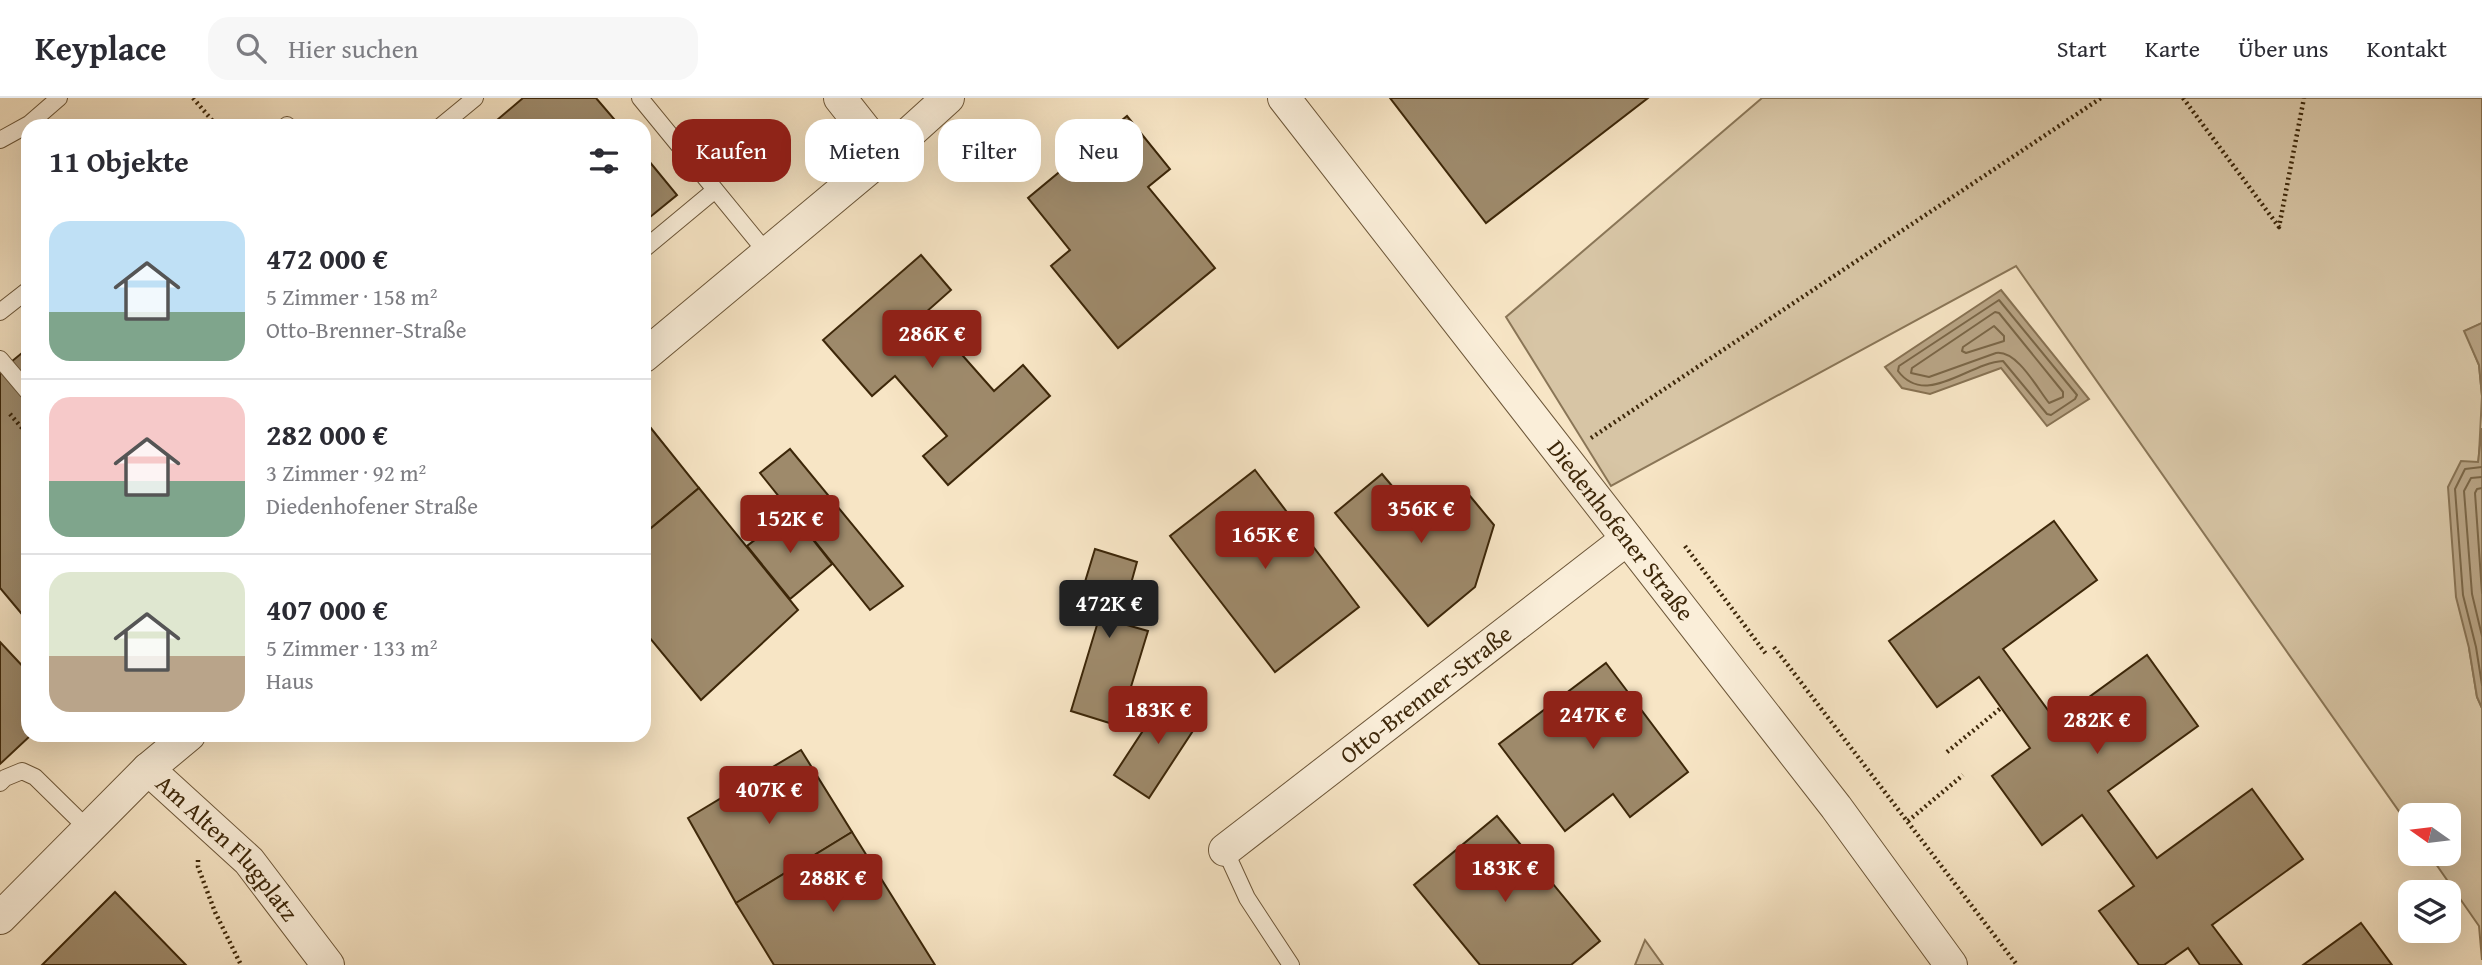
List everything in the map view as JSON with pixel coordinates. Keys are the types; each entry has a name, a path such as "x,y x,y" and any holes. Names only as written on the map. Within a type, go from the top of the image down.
{"street":[{"path":"840,98 857,119"},
{"path":"924,120 948,98"},
{"name":"Diedenhofener Straße","path":"1284,98 1836,807 1951,965"},
{"path":"651,350 852,182"},
{"name":"Otto-Brenner-Straße","path":"1225,850 1627,539"},
{"path":"0,918 148,769 180,742"},
{"name":"Am Alten Flugplatz","path":"148,769 249,861 328,965"}],"lane":[{"path":"35,119 59,98"},
{"path":"450,119 475,98"},
{"path":"640,98 767,253"},
{"path":"0,140 21,128"},
{"path":"651,243 715,190"},
{"path":"0,312 21,296"},
{"path":"0,359 21,384"},
{"path":"0,783 22,771 35,777 88,829"},
{"path":"1225,850 1247,898 1291,965"}],"path":[{"path":"192,98 210,119"},
{"path":"1563,454 1595,436 2101,98"},
{"path":"2183,98 2279,227 2304,98"},
{"path":"7,410 21,427"},
{"path":"1685,546 1766,654"},
{"path":"1774,647 2017,965"},
{"path":"1947,752 2001,708"},
{"path":"1908,821 1963,775"},
{"path":"199,816 198,867 215,912 241,965"}],"shaded area":[{"path":"1762,98 2482,98 2482,323 2465,331 2479,365 2482,396 2469,648 2477,697 2482,708 2482,960 2479,926 2461,900 2461,880 2447,880 2437,866 2461,866 2461,803 2398,803 2398,810 2016,266 1611,486 1506,317"},
{"path":"1645,940 1663,965 1635,965"}],"water":[{"path":"2001,290 2089,399 2047,426 2001,368 1930,394 1902,388 1885,367"},
{"path":"2482,323 2482,396 2479,365 2464,331"},
{"path":"2482,428 2482,708 2477,697 2469,648 2456,597 2448,487 2461,461 2478,462"}],"building":[{"path":"523,98 596,98 614,119 498,119"},
{"path":"1390,98 1648,98 1486,223"},
{"path":"1143,136 1170,169 1148,187 1215,268 1118,348 1051,266 1070,250 1028,198 1055,176 1055,182 1143,182"},
{"path":"651,163 677,195 651,216"},
{"path":"921,255 951,290 925,313 994,391 1023,365 1050,396 948,485 923,456 947,436 895,376 872,396 823,340"},
{"path":"21,354 21,613 0,588 0,371"},
{"path":"651,428 699,488 651,528"},
{"path":"790,449 903,586 870,610 760,473"},
{"path":"1255,470 1359,607 1275,672 1170,536"},
{"path":"1382,474 1424,524 1465,490 1494,525 1475,587 1428,626 1335,513"},
{"path":"699,488 798,610 701,700 651,639 651,528"},
{"path":"791,512 832,564 790,599 747,546"},
{"path":"2054,521 2097,580 2003,649 2056,721 2147,655 2198,726 2108,791 2157,858 2252,789 2303,859 2212,925 2242,965 2200,965 2188,948 2164,965 2139,965 2099,911 2134,886 2082,815 2042,845 1992,776 2030,748 1979,677 1937,707 1889,641"},
{"path":"1095,549 1137,562 1120,623 1148,631 1119,726 1071,711 1100,615 1077,608"},
{"path":"0,642 21,664 21,742 24,742 0,764"},
{"path":"1606,663 1688,772 1630,817 1613,794 1565,831 1499,744"},
{"path":"1167,694 1202,717 1149,798 1114,775"},
{"path":"801,750 852,832 736,903 688,818"},
{"path":"1497,816 1600,941 1571,965 1480,965 1414,885"},
{"path":"852,832 935,965 774,965 736,903"},
{"path":"115,892 186,965 42,965"},
{"path":"2361,923 2392,965 2303,965"}]}
